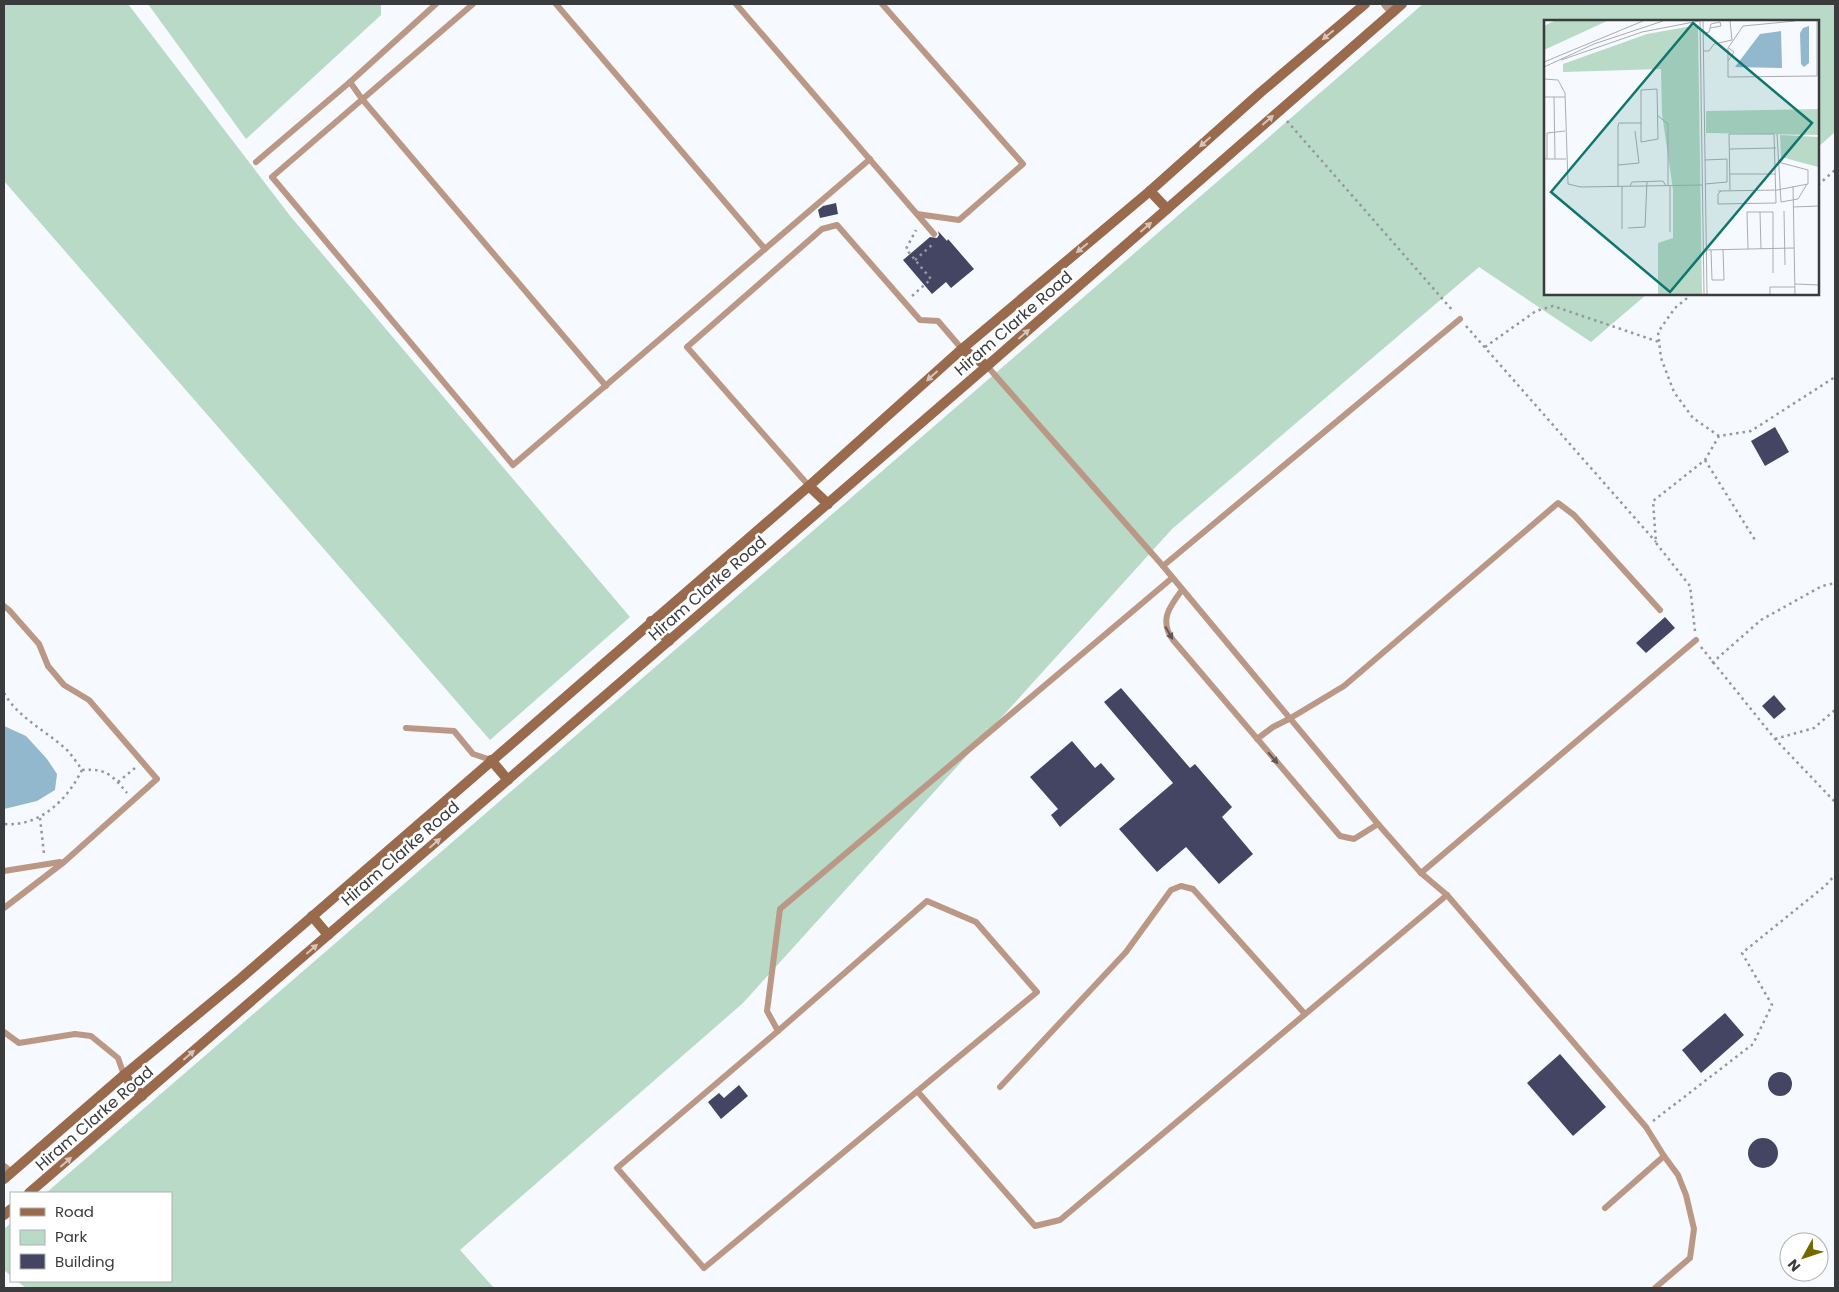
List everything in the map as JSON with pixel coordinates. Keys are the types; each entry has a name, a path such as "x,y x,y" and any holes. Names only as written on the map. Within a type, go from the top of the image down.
{"main road":[{"name":"Hiram Clarke Road","path":"6,1172 240,979 809,486 962,349 1150,191 1261,92 1365,4"},
{"name":"Hiram Clarke Road","path":"30,1192 987,366 1167,209 1389,8 1402,4"},
{"path":"1150,191 1167,209"},
{"path":"962,349 987,366"},
{"path":"809,486 828,504"},
{"path":"651,621 669,642"},
{"path":"492,760 508,780"},
{"path":"312,916 328,936"},
{"path":"124,1075 142,1096"}],"lane":[{"path":"473,4 272,177 513,465 870,159"},
{"path":"556,4 765,249"},
{"path":"736,4 934,234"},
{"path":"882,4 1023,164 959,220 920,217"},
{"path":"256,162 350,82 433,5"},
{"path":"350,82 362,99 606,386"},
{"path":"809,486 687,347 822,229 838,225 920,320 938,321 962,349"},
{"path":"1163,566 1460,319"},
{"path":"987,366 1163,566 1378,824 1421,873 1447,895 1646,1126 1678,1175 1686,1195 1694,1229 1690,1258 1655,1288"},
{"path":"1257,739 1273,726 1289,719 1344,686 1558,503 1574,515 1660,610"},
{"path":"778,1031 767,1011 780,909 1172,578"},
{"path":"1182,590 1173,602 1165,620 1167,632 1340,836 1354,838 1378,824"},
{"path":"4,606 39,644 48,666 64,685 89,700 157,779 64,862 4,908"},
{"path":"1421,873 1696,640"},
{"path":"406,728 454,730 473,754 492,760"},
{"path":"4,871 64,862"},
{"path":"1000,1087 1126,952 1171,890 1181,886 1193,888 1305,1014"},
{"path":"918,1092 1035,1226 1060,1220 1447,895"},
{"path":"927,901 976,922 1037,992 704,1268 617,1168 778,1031 927,901"},
{"path":"4,1032 19,1043 76,1034 91,1036 118,1058 124,1075"},
{"path":"1605,1208 1664,1156"}],"path":[{"path":"1819,184 1835,170"},
{"path":"905,302 931,279 906,249 920,217"},
{"path":"915,260 938,240 934,234"},
{"path":"1691,295 1675,308 1658,332 1661,358 1674,392 1693,418 1719,436 1751,432 1835,378"},
{"path":"1485,347 1536,311 1553,306 1659,342"},
{"path":"1719,436 1706,460 1653,501 1656,543 1690,586 1696,640 1712,663 1775,739 1835,802"},
{"path":"1706,460 1755,540"},
{"path":"1712,663 1761,620 1822,586 1835,583"},
{"path":"4,693 8,701 27,720 68,752 82,770"},
{"path":"1775,739 1814,728 1835,710"},
{"path":"82,770 94,769 106,772 134,800"},
{"path":"118,782 133,769"},
{"path":"4,824 11,825 40,818 60,802 74,785 82,770"},
{"path":"40,818 46,866"},
{"path":"1646,1126 1753,1044 1772,1005 1742,953 1825,886 1835,875"}],"green space":[{"path":"4,4 128,4 291,217 630,617 490,740 4,181"},
{"path":"148,4 381,4 381,15 246,139"},
{"path":"1423,4 1835,4 1835,132 1819,146 1819,20 1544,20 1544,295 1646,295 1591,342 1479,267 1172,529 743,1003 460,1250 494,1288 26,1288 18,1282 172,1282 172,1192 47,1192"},
{"path":"10,1224 10,1275 4,1270 4,1229"}],"water":[{"path":"4,726 26,736 47,759 57,774 55,790 37,801 4,809"}],"building":[{"path":"836,203 838,214 820,218 818,210 823,206"},
{"path":"938,231 947,241 948,239 974,269 951,288 946,282 932,294 903,260 930,237 937,238 939,235"},
{"path":"1775,427 1789,452 1765,466 1751,441"},
{"path":"1665,617 1675,628 1646,653 1636,643"},
{"path":"1121,688 1190,768 1195,764 1232,807 1222,817 1253,854 1219,884 1186,847 1157,872 1119,829 1173,783 1104,702"},
{"path":"1774,695 1786,709 1774,719 1762,706"},
{"path":"1072,741 1095,768 1101,763 1115,779 1060,827 1051,815 1058,809 1030,777"},
{"path":"1725,1013 1744,1035 1701,1073 1682,1050"},
{"path":"1560,1054 1606,1107 1573,1136 1527,1083"},
{"path":"1780,1072 1788,1076 1792,1084 1788,1092 1780,1096 1772,1092 1768,1084 1772,1076"},
{"path":"739,1085 748,1096 721,1119 708,1102 719,1093 724,1098"},
{"path":"1763,1138 1774,1142 1778,1153 1774,1164 1763,1168 1752,1164 1748,1153 1752,1142"}]}
